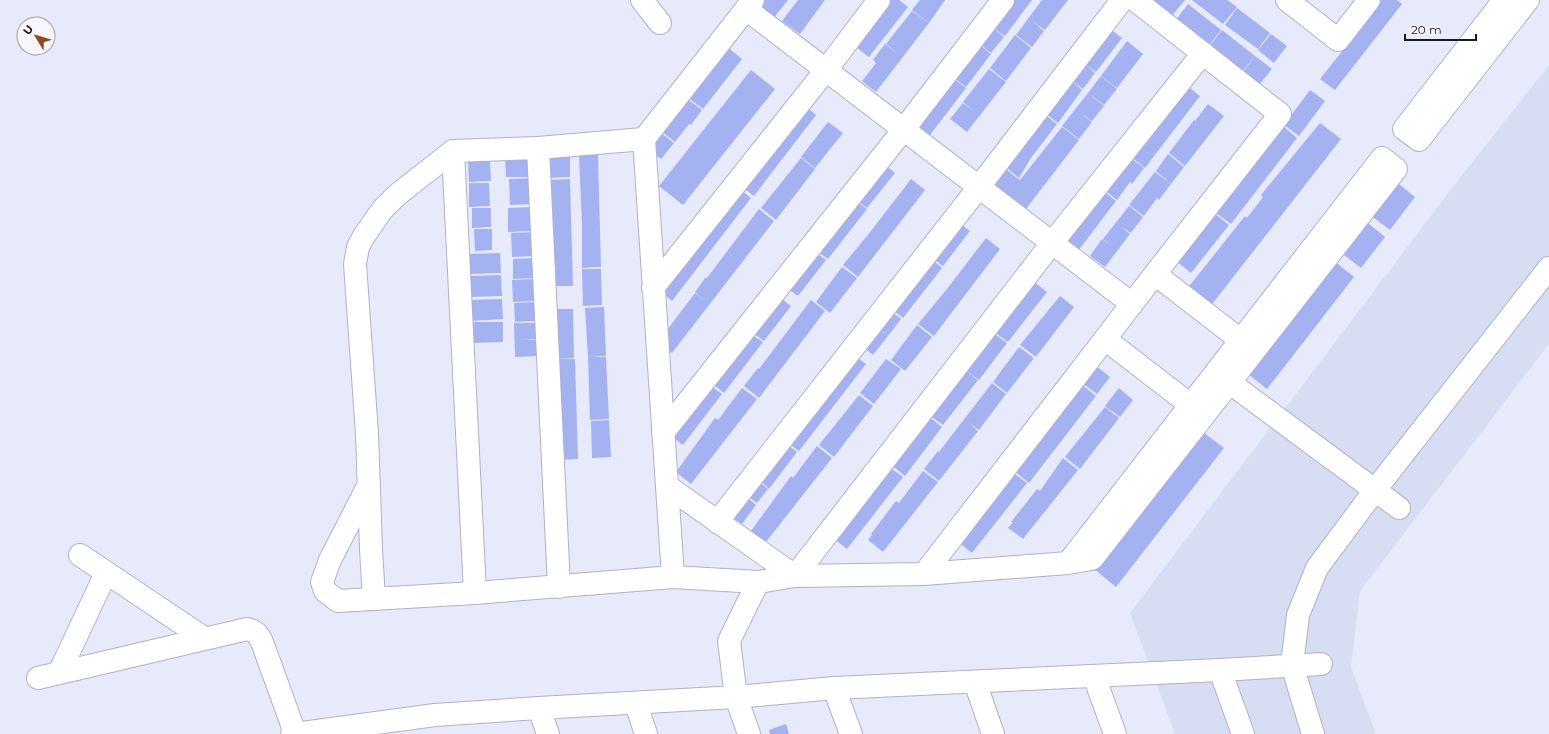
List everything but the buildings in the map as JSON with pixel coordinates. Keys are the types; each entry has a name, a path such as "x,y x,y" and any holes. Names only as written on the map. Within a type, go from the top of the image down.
{"street":[{"path":"642,0 660,23"},
{"path":"653,288 880,0"},
{"path":"663,433 904,129 1003,0"},
{"path":"717,522 979,187 1122,0"},
{"path":"924,574 1280,114 1135,0"},
{"path":"1287,0 1338,40 1369,0"},
{"path":"1518,1 1419,140 1404,129 1518,1"},
{"path":"672,577 644,139 750,5 826,70 1132,304"},
{"path":"795,576 1052,243 1203,53"},
{"path":"374,600 368,434 355,264 358,247 364,236 382,210 397,195 453,151 538,148 644,139"},
{"path":"538,148 559,587"},
{"path":"453,151 475,593"},
{"path":"369,484 330,560 322,582 326,591 338,601 374,600 559,587 672,577 758,582 795,576 924,574 1092,559 1197,410 1247,345 1382,158 1396,169 1247,345"},
{"path":"1155,274 1247,345"},
{"path":"1313,734 1292,665 1298,615 1317,568 1375,490 1546,278"},
{"path":"1105,339 1197,410"},
{"path":"1223,377 1399,508"},
{"path":"667,486 795,576"},
{"path":"80,555 204,638"},
{"path":"59,673 106,573"},
{"path":"749,734 736,697 729,641 758,582"},
{"path":"38,678 204,638 247,629 254,630 262,642 294,734 438,725 539,708 636,704 834,688 1321,664"},
{"path":"1220,670 1243,734"},
{"path":"1094,676 1115,734"},
{"path":"975,682 993,734"},
{"path":"834,688 851,734"},
{"path":"636,704 646,734"},
{"path":"539,708 548,734"}],"shaded area":[{"path":"1549,65 1549,344 1360,591 1351,667 1376,734 1175,734 1130,613 1452,188"}]}
